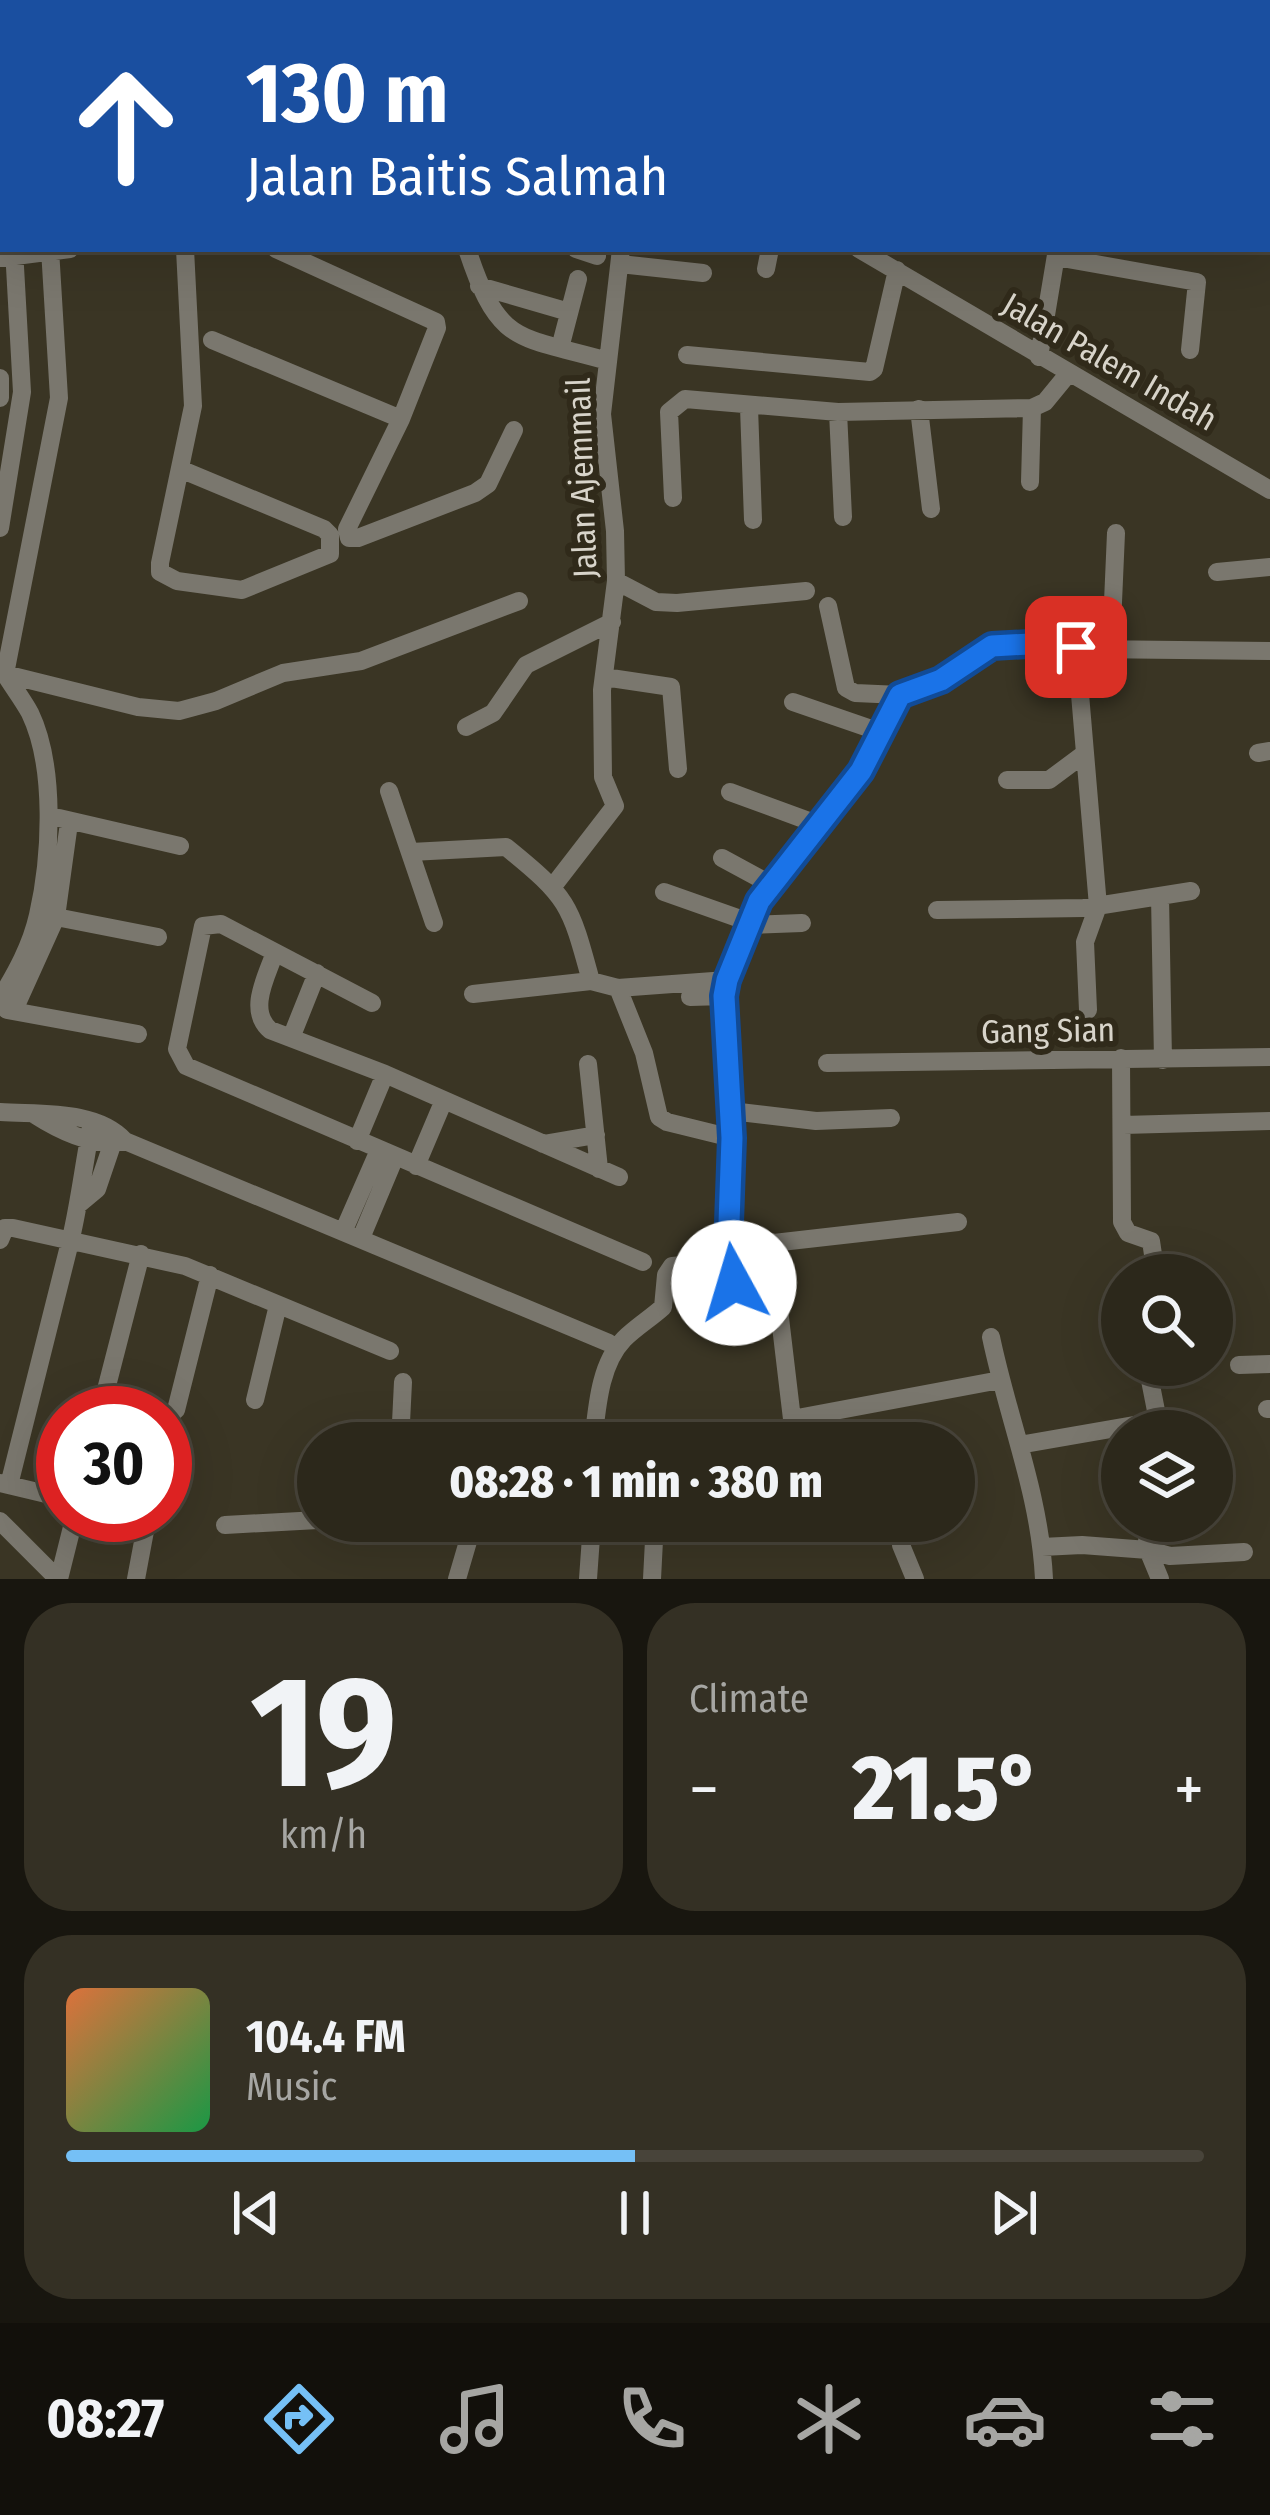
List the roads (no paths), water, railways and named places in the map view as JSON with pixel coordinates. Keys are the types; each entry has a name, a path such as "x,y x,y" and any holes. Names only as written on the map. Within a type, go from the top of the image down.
{"street":[{"path":"5,1006 38,917 49,814 32,716 3,674 59,398 54,252"},
{"path":"180,469 324,529 330,535 330,554 242,590 166,578 160,572 160,563 193,406 185,252"},
{"path":"283,252 433,317 437,328 401,419 346,529 349,538 476,493 488,484 514,430"},
{"path":"468,252 479,286 500,324 519,336 608,361"},
{"path":"585,252 597,256"},
{"path":"766,269 769,252"},
{"name":"Jalan Palem Indah","path":"864,252 1270,490"},
{"path":"1158,272 1161,252"},
{"path":"0,528 22,392 11,253"},
{"path":"1039,357 1057,253 1197,282 1190,350"},
{"path":"620,256 703,273"},
{"name":"Jalan Ajemmail","path":"554,885 615,806 603,777 604,677 616,581 602,414 620,256"},
{"path":"687,355 874,369 897,270"},
{"path":"560,347 578,279"},
{"path":"479,286 569,312"},
{"path":"212,340 401,419"},
{"path":"673,498 669,412 686,399 838,412 1032,408 1045,402 1068,374"},
{"path":"0,377 0,398"},
{"path":"749,407 753,520"},
{"path":"1030,482 1032,408"},
{"path":"919,409 931,508"},
{"path":"838,412 843,518"},
{"path":"1111,648 1116,533"},
{"path":"1217,572 1270,567"},
{"path":"616,581 656,602 806,591"},
{"path":"3,674 138,707 179,711 283,673 361,661 519,601"},
{"path":"828,606 846,688 855,693 900,695 941,680 992,646 1066,642 1076,647 1270,651"},
{"path":"466,727 493,713 526,665 611,622"},
{"path":"1076,647 1098,907 1085,942 1088,1010"},
{"path":"604,677 671,686 677,769"},
{"path":"741,1315 728,1251 732,1138 726,988 749,923 770,884 861,771 900,695"},
{"path":"793,702 883,733"},
{"path":"1007,780 1049,781 1084,754"},
{"path":"389,791 434,923"},
{"path":"730,793 817,824"},
{"path":"49,814 69,823 180,846"},
{"path":"5,1006 56,917 69,823"},
{"path":"411,852 500,845 554,885 572,912 591,981"},
{"path":"722,858 770,884"},
{"path":"938,910 1098,907 1191,891"},
{"path":"664,892 749,923 802,923"},
{"path":"1160,896 1163,1060"},
{"path":"56,917 158,937"},
{"path":"372,1003 221,924 203,926 178,1056 186,1066 644,1262"},
{"path":"274,952 258,1004 259,1016 270,1030 385,1074 619,1177"},
{"path":"291,1038 317,973"},
{"path":"473,994 591,981 618,988 726,988"},
{"path":"618,988 644,1053 659,1117 732,1138"},
{"path":"690,998 726,988"},
{"path":"5,1006 138,1034"},
{"name":"Gang Sian","path":"827,1063 1270,1057"},
{"path":"1121,1058 1122,1222 1128,1233 1150,1241 1152,1254"},
{"path":"587,1064 599,1168"},
{"path":"357,1141 385,1074"},
{"path":"416,1166 444,1100"},
{"path":"0,1112 35,1114 118,1139 609,1343"},
{"path":"731,1112 815,1121 891,1118"},
{"path":"1123,1125 1270,1121"},
{"path":"36,1491 5,1484 71,1238 91,1131"},
{"path":"543,1144 596,1135"},
{"path":"79,1204 97,1189 118,1139"},
{"path":"352,1234 387,1153"},
{"path":"596,1422 607,1368 622,1342 663,1307 668,1270 673,1266 715,1262 728,1251 771,1243 958,1222"},
{"path":"0,1240 5,1228 141,1254 210,1275 390,1352"},
{"path":"771,1243 792,1422"},
{"path":"107,1386 141,1254"},
{"path":"182,1386 210,1275"},
{"path":"255,1400 278,1305"},
{"path":"991,1337 1036,1500 1044,1579"},
{"path":"1239,1365 1270,1364"},
{"path":"792,1419 1000,1380"},
{"path":"401,1422 404,1382"},
{"path":"1019,1445 1101,1434"},
{"path":"0,1521 58,1579"},
{"path":"225,1525 297,1521"},
{"path":"58,1579 68,1542"},
{"path":"136,1579 143,1542"},
{"path":"457,1579 468,1542"},
{"path":"588,1579 591,1542"},
{"path":"652,1579 654,1542"},
{"path":"1147,1542 1160,1579"},
{"path":"901,1545 915,1579"},
{"path":"1042,1547 1082,1545 1180,1556 1244,1552"}]}
